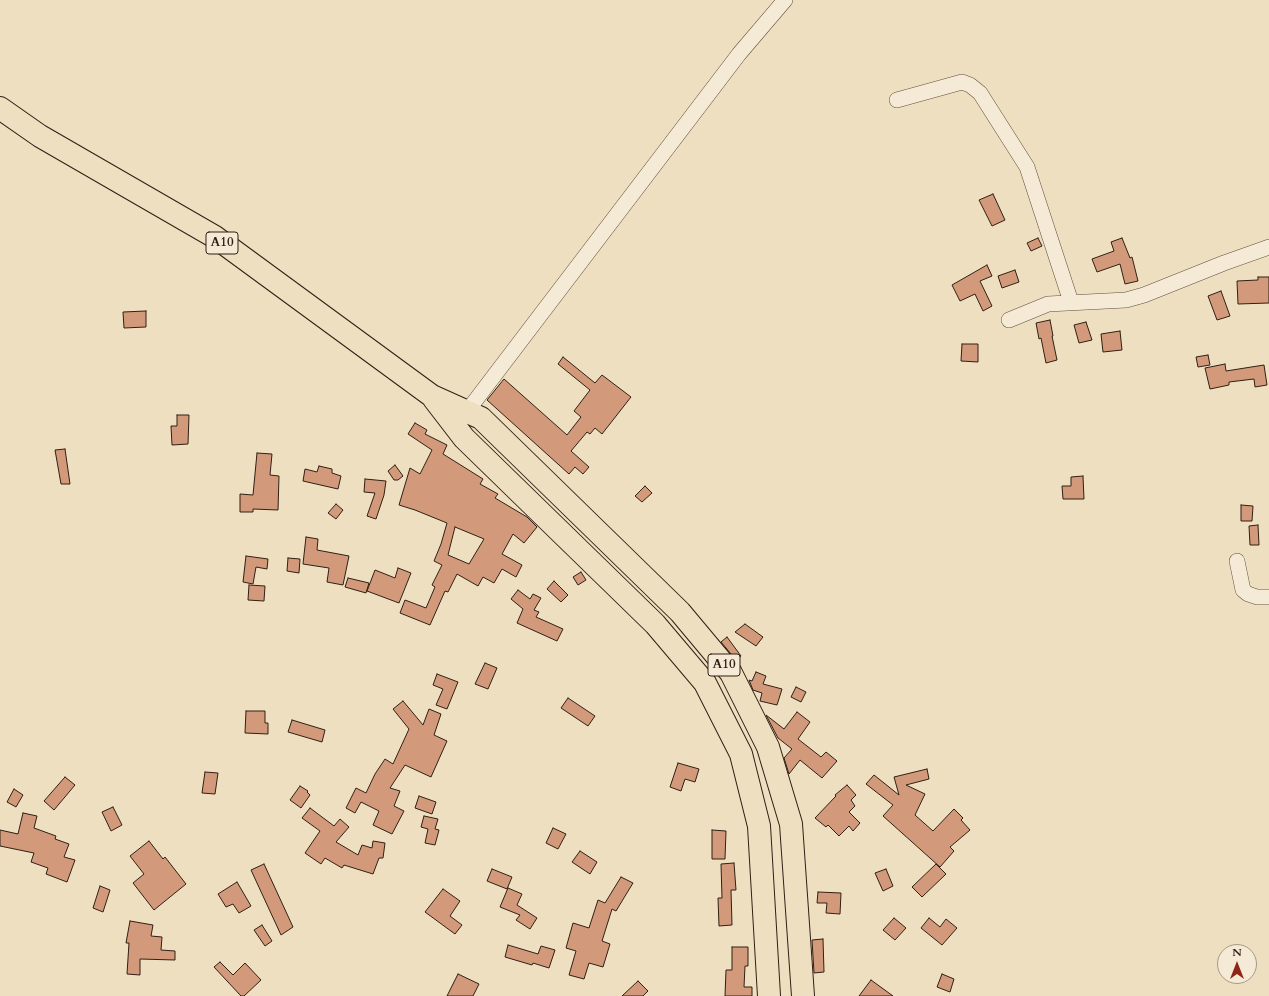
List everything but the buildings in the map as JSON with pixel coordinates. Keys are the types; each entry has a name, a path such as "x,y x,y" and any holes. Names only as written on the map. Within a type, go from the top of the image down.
{"highway":[{"name":"A10","path":"0,108 40,136 215,237 432,396 461,419 481,418 680,612 731,673 768,747 792,824 807,994"},
{"name":"A10","path":"461,419 464,438 655,624 705,684 741,754 759,826 769,996"},
{"path":"759,826 792,824"}],"street":[{"path":"461,419 734,61 785,0"},
{"path":"897,100 962,82 970,85 980,93 1027,167 1071,302"},
{"path":"1008,320 1048,304 1126,300 1144,295 1269,247"},
{"path":"1237,561 1243,590 1248,594 1257,597 1269,597"}]}
